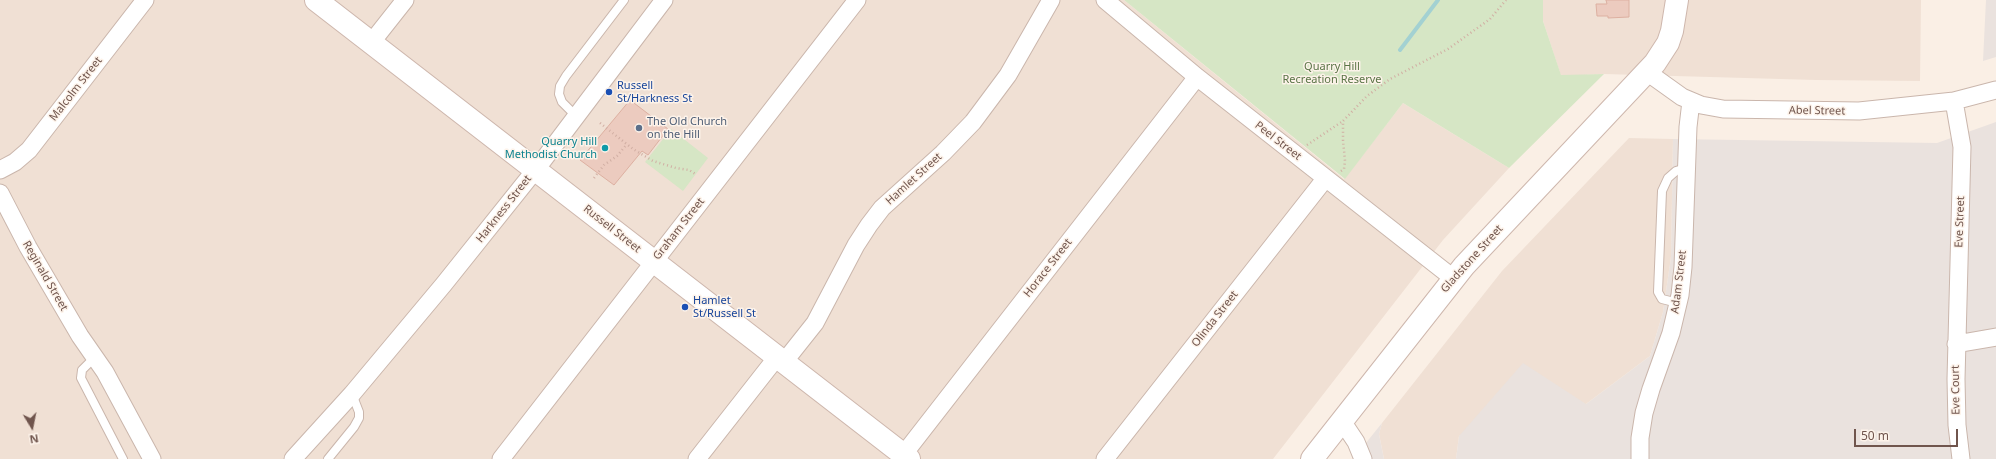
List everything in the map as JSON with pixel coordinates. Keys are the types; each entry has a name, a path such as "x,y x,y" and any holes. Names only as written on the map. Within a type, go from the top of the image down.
{"street":[{"name":"Malcolm Street","path":"0,170 15,162 29,150 145,0"},
{"name":"Russell Street","path":"316,0 654,261 904,458"},
{"path":"372,42 405,0"},
{"name":"Harkness Street","path":"293,459 352,394 444,284 535,170 664,0"},
{"name":"Graham Street","path":"501,459 857,0"},
{"name":"Hamlet Street","path":"697,459 780,360 815,323 848,259 869,225 888,203 943,153 973,122 1008,75 1051,0"},
{"name":"Peel Street","path":"1105,0 1197,77 1453,278"},
{"path":"1647,72 1668,43 1675,21 1677,0"},
{"name":"Abel Street","path":"1647,72 1671,90 1691,101 1701,105 1723,109 1836,111 1904,107 1954,101 1996,90"},
{"name":"Gladstone Street","path":"1312,459 1453,278 1647,72"},
{"name":"Horace Street","path":"904,458 1197,77"},
{"name":"Adam Street","path":"1640,459 1640,438 1645,407 1671,333 1678,303 1683,267 1686,168 1691,101"},
{"name":"Eve Street","path":"1954,101 1962,147 1956,344"},
{"name":"Olinda Street","path":"1105,459 1325,179"},
{"name":"Reginald Street","path":"0,193 28,247 94,358 108,378 152,459"},
{"path":"1956,344 1996,337"},
{"name":"Eve Court","path":"1956,344 1956,410 1961,459"},
{"path":"1342,421 1356,442 1363,459"}],"lane":[{"path":"576,116 562,102 559,94 560,86 624,0"},
{"path":"1678,303 1662,299 1658,292 1661,265 1662,191 1668,178 1676,171 1686,168"},
{"path":"94,358 82,370 81,378 123,459"},
{"path":"328,459 354,427 359,418 359,412 352,394"}],"path":[{"path":"1304,147 1343,121 1375,89 1390,79 1448,49 1490,19 1506,0"},
{"path":"1325,179 1344,169 1343,121"},
{"path":"600,123 627,144 653,160 676,168 689,170 697,175"},
{"path":"594,178 604,165 617,156 627,144"}],"shaded area":[{"path":"0,0 1124,0 1344,179 1403,103 1509,168 1443,240 1273,459 0,459"},
{"path":"1543,0 1921,0 1920,81 1816,80 1604,74 1561,76 1543,21"},
{"path":"1986,0 1996,0 1996,57 1983,61"},
{"path":"1996,122 1996,459 1456,459 1459,436 1523,363 1586,404 1650,356 1663,312 1671,257 1673,139 1937,143"},
{"path":"1629,138 1673,139 1671,257 1663,312 1650,356 1586,404 1459,436 1456,459 1384,459 1379,434 1382,423 1502,271"},
{"path":"1382,423 1379,434 1384,459 1353,459"}],"green space":[{"name":"Quarry Hill Recreation Reserve","path":"1124,0 1543,0 1543,21 1561,75 1604,74 1509,168 1403,103 1345,179"},
{"path":"671,129 708,158 683,191 645,162"}],"building":[{"path":"1606,0 1629,0 1629,17 1608,18 1608,16 1597,16 1596,4 1607,4"},
{"path":"630,100 668,129 648,155 642,151 614,185 580,160"}],"waterway":[{"path":"1400,50 1438,0"}],"place":[{"name":"Russell St/Harkness St","path":"609,92"},
{"name":"The Old Church on the Hill","path":"639,128"},
{"name":"Quarry Hill Methodist Church","path":"605,148"},
{"name":"Hamlet St/Russell St","path":"685,307"}]}
